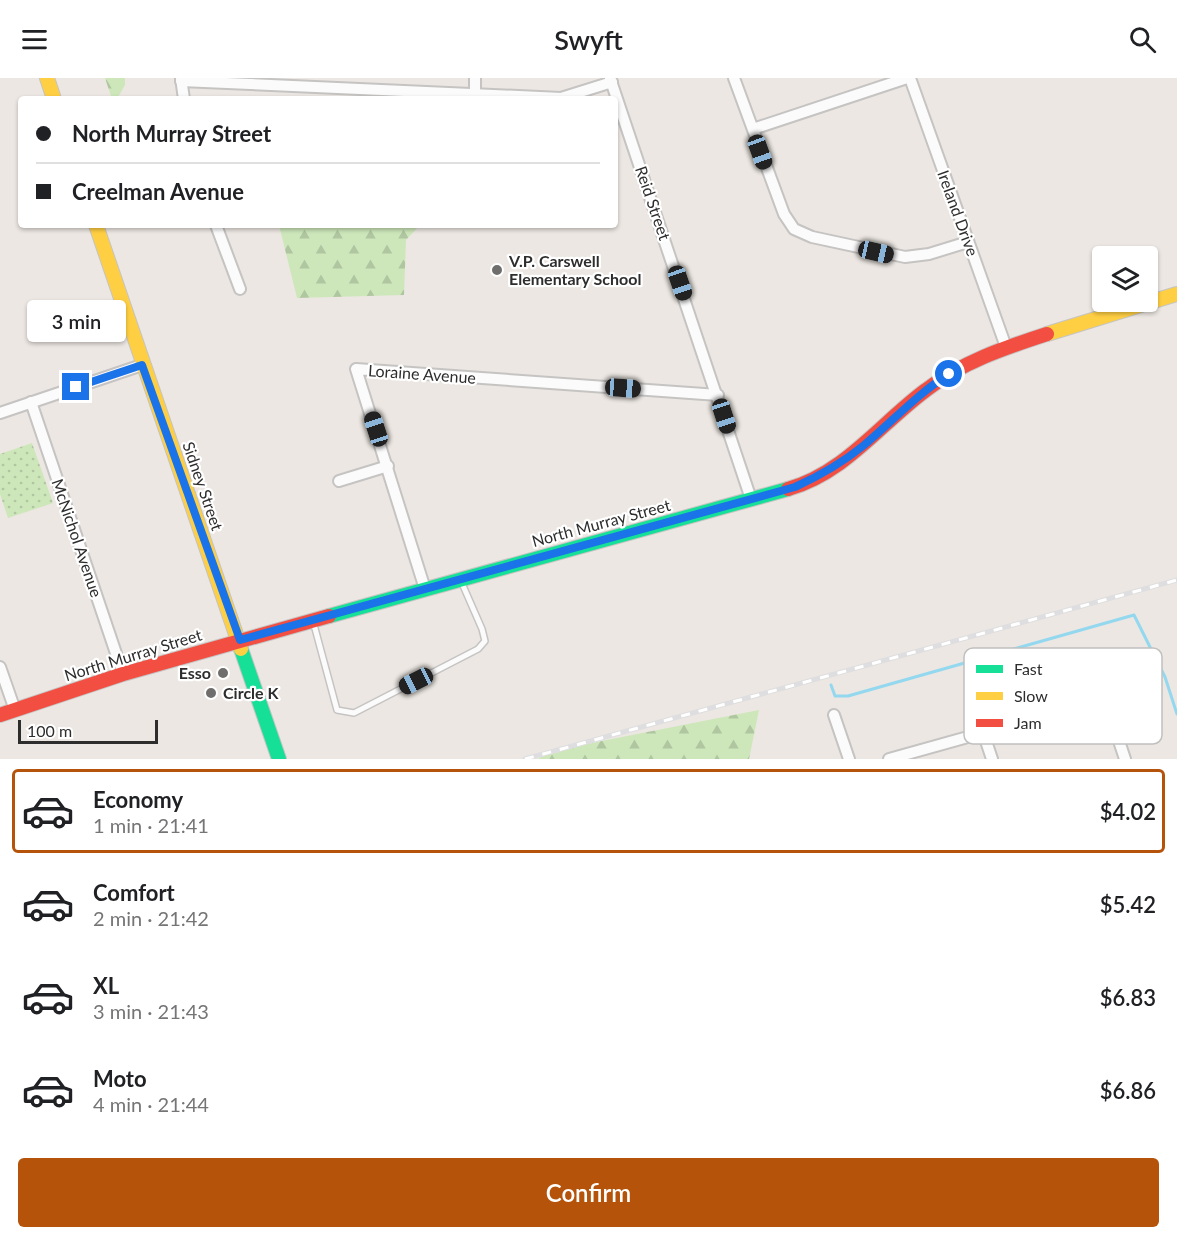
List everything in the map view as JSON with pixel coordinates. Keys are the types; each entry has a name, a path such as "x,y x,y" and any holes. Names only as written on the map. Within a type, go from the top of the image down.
{"street":[{"path":"47,78 53,96"},
{"path":"475,78 475,94"},
{"path":"734,78 784,214 794,229 812,237 905,257 929,254 968,242"},
{"path":"753,129 908,78"},
{"name":"Ireland Drive","path":"908,78 1006,347"},
{"path":"184,96 181,79 518,96"},
{"path":"567,96 611,80"},
{"name":"Reid Street","path":"611,80 616,96"},
{"name":"Reid Street","path":"618,101 752,499"},
{"name":"Sidney Street","path":"97,228 142,365 240,640 279,759"},
{"path":"217,228 240,289"},
{"name":"North Murray Street","path":"0,715 123,674 240,640 795,487 818,477 863,446 936,382 961,366 1006,347 1177,294"},
{"path":"0,413 142,365"},
{"name":"Loraine Avenue","path":"425,589 356,369 718,395"},
{"name":"McNichol Avenue","path":"31,402 123,674"},
{"path":"339,480 388,466"},
{"path":"0,667 15,710"},
{"path":"834,716 849,759"},
{"path":"890,759 964,740"},
{"path":"987,744 992,759"},
{"path":"1120,744 1125,759"}],"lane":[{"path":"312,620 337,710 354,713 478,649 484,640 482,629 460,579"}],"green space":[{"path":"105,78 125,78 125,85 119,96 111,96"},
{"path":"280,228 417,228 406,240 404,295 297,298"},
{"path":"32,443 53,503 8,518 0,494 0,454"},
{"path":"759,710 749,759 538,759 551,751"}],"waterway":[{"path":"1017,648 1134,615 1150,648"},
{"path":"831,685 835,696 848,696 964,663"},
{"path":"1162,671 1177,714"}],"railway":[{"path":"525,759 1177,580"}],"traffic: fast":[{"path":"329,616 788,489"},
{"path":"241,649 279,759"}],"traffic: slow":[{"path":"47,78 53,96"},
{"path":"97,228 241,649"},
{"path":"1047,334 1177,294"}],"traffic: jam":[{"path":"788,489 808,482 845,459 909,403 954,371 999,350 1047,334"},
{"path":"0,715 123,674 329,616"}],"place":[{"name":"V.P. Carswell Elementary School","path":"497,270"},
{"name":"Esso","path":"223,673"},
{"name":"Circle K","path":"211,693"}],"route":[{"path":"76,387 142,365 240,640 795,487 839,464 863,446 925,390 949,374"}]}
